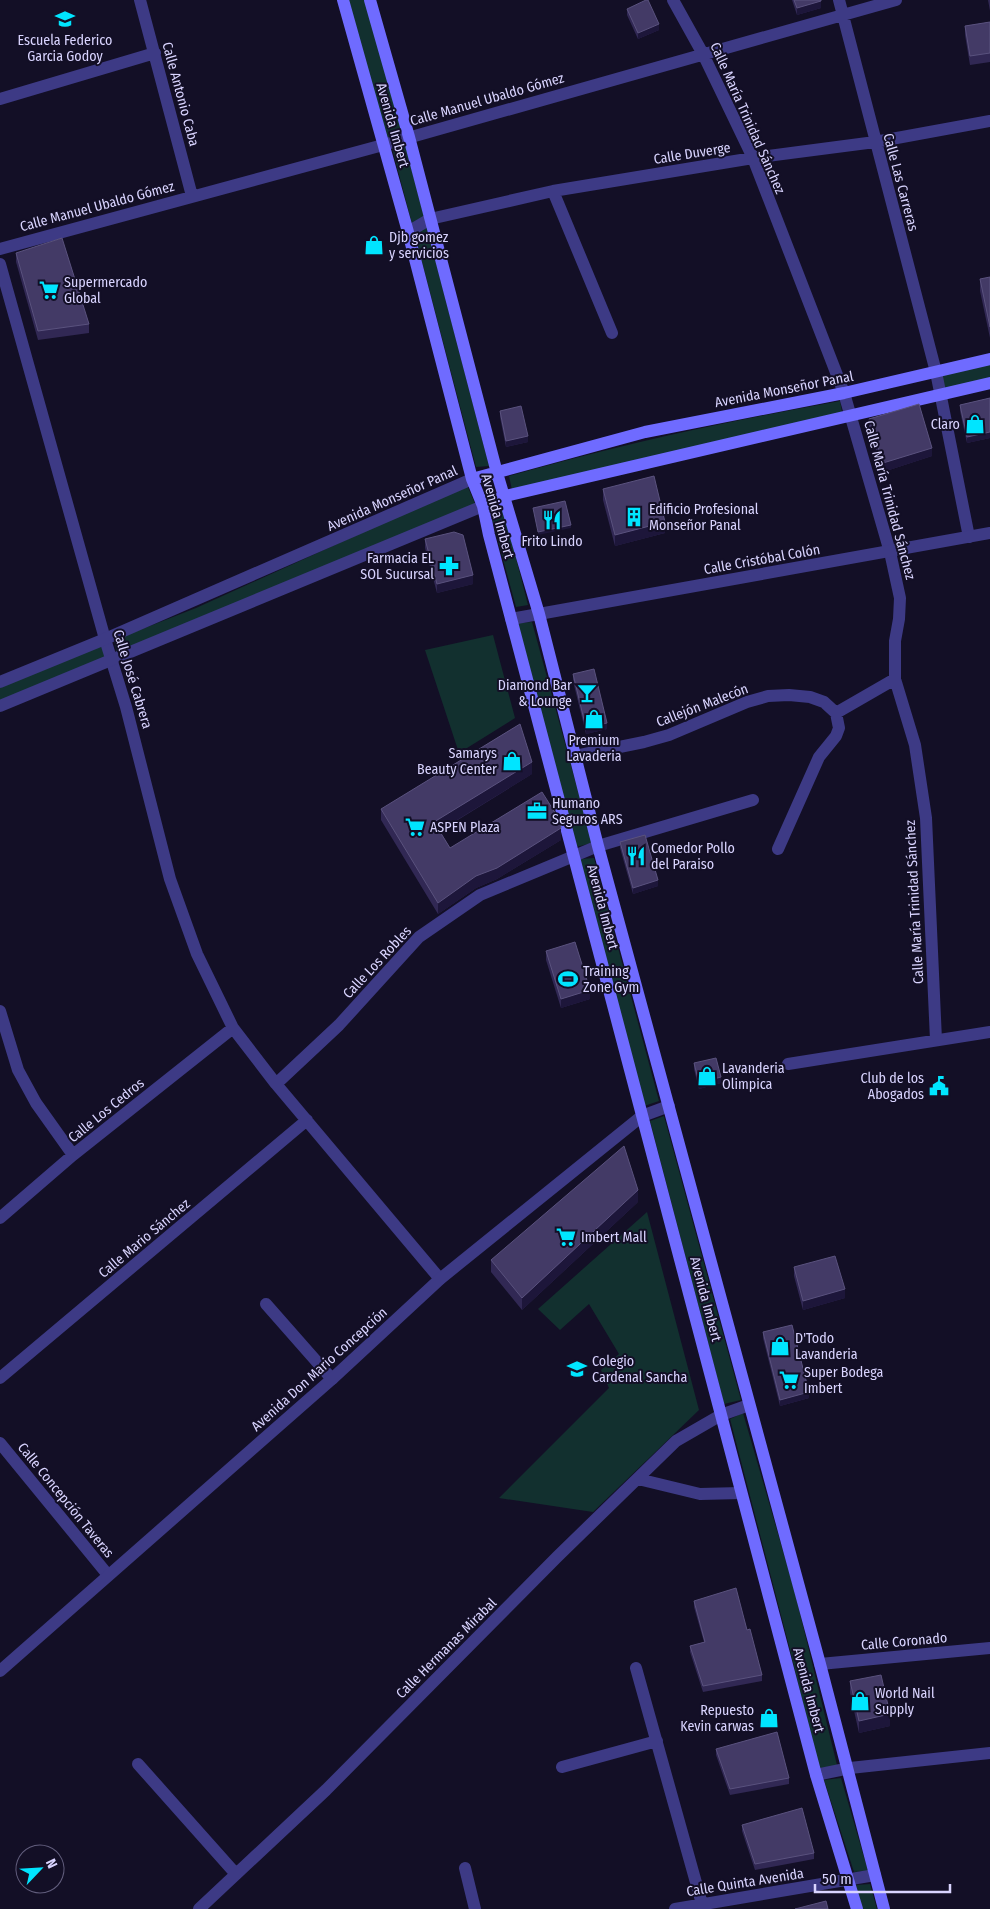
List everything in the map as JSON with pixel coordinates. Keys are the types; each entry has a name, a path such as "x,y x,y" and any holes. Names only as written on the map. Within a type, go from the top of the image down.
{"main road":[{"name":"Avenida Imbert","path":"343,0 408,232 472,479 483,506 511,619 816,1775 857,1909"},
{"name":"Avenida Imbert","path":"370,0 409,137 498,473 539,614 598,846 820,1664 884,1909"},
{"name":"Avenida Monseñor Panal","path":"472,479 645,432 844,393 990,359"},
{"path":"483,506 506,496 990,383"}],"street":[{"name":"Calle Antonio Caba","path":"140,0 192,196"},
{"name":"Calle María Trinidad Sánchez","path":"673,0 703,54 753,158 852,416 890,552 900,598 899,619 894,648 895,679 915,745 926,818 936,1040"},
{"name":"Calle Las Carreras","path":"838,0 936,372 939,395 969,537"},
{"name":"Calle Manuel Ubaldo Gómez","path":"0,249 383,145 896,0"},
{"path":"0,99 155,53"},
{"name":"Calle Duverge","path":"408,232 430,219 553,191 753,158 875,142 990,121"},
{"path":"553,191 612,333"},
{"name":"Calle José Cabrera","path":"0,264 105,639 126,706 170,879 198,954 233,1028 276,1084 440,1279"},
{"name":"Avenida Monseñor Panal","path":"0,682 105,639 472,479"},
{"path":"0,706 483,506"},
{"name":"Calle Cristóbal Colón","path":"511,619 990,533"},
{"path":"778,849 819,757 836,736 839,721 836,713 857,699 895,679"},
{"name":"Callejón Malecón","path":"575,756 669,735 738,706 768,696 789,695 810,698 824,702 836,713"},
{"name":"Calle Los Robles","path":"276,1084 340,1025 419,937 480,895 598,846 753,800"},
{"path":"0,1011 18,1070 36,1103 73,1156"},
{"name":"Calle Los Cedros","path":"0,1218 73,1156 233,1028"},
{"path":"788,1064 990,1032"},
{"name":"Avenida Don Mario Concepción","path":"0,1671 332,1379 440,1279 642,1116 669,1106"},
{"name":"Calle Mario Sánchez","path":"0,1378 307,1120"},
{"path":"266,1304 332,1379"},
{"name":"Calle Hermanas Mirabal","path":"198,1909 326,1790 557,1557 676,1441 721,1414 749,1405"},
{"name":"Calle Concepción Taveras","path":"0,1443 108,1575"},
{"path":"638,1479 700,1494 741,1493"},
{"name":"Calle Coronado","path":"820,1664 990,1648"},
{"path":"636,1668 702,1904"},
{"path":"562,1767 657,1741"},
{"path":"816,1775 846,1768 990,1753"},
{"path":"138,1764 236,1873"},
{"path":"465,1868 475,1909"},
{"name":"Calle Quinta Avenida","path":"675,1909 875,1875"}],"green space":[{"path":"348,0 366,0 403,131 385,139"},
{"path":"405,144 489,466 476,467 392,148"},
{"path":"990,364 990,378 944,390 941,375"},
{"path":"840,401 842,412 512,490 509,476 673,434"},
{"path":"467,485 476,506 117,654 114,640 196,608"},
{"path":"504,511 528,605 516,607 490,512"},
{"path":"532,622 592,843 576,847 518,623"},
{"path":"493,635 515,718 459,753 425,650"},
{"path":"102,645 105,659 0,703 0,686"},
{"path":"594,858 659,1101 644,1106 580,859"},
{"path":"664,1116 741,1400 724,1404 650,1121"},
{"path":"647,1212 699,1410 593,1512 499,1498 609,1388 601,1370 619,1354 589,1304 560,1330 538,1309"},
{"path":"743,1413 794,1589 837,1765 819,1769 730,1419"},
{"path":"841,1778 868,1871 854,1872 824,1780"},
{"path":"870,1884 877,1909 862,1909 856,1885"}],"building":[{"path":"648,0 659,24 638,33 627,9"},
{"path":"794,0 821,0 821,1 797,8"},
{"path":"990,22 990,53 970,56 965,26"},
{"path":"62,238 89,324 38,331 16,253"},
{"path":"990,277 990,327 980,279"},
{"name":"Claro","path":"990,398 990,432 967,437 960,405"},
{"path":"919,404 932,448 883,463 869,419"},
{"path":"521,406 528,436 506,441 500,411"},
{"name":"Edificio Profesional Monseñor Panal","path":"654,476 665,522 615,535 603,489"},
{"name":"Frito Lindo","path":"565,501 571,525 538,532 533,508"},
{"name":"Farmacia EL SOL Sucursal","path":"454,532 463,535 473,575 437,584 425,539"},
{"path":"594,669 607,723 586,728 573,674"},
{"name":"ASPEN Plaza","path":"520,724 532,762 434,822 450,848 542,792 559,819 561,828 497,868 476,876 438,903 381,809"},
{"path":"645,835 658,880 633,888 620,842"},
{"name":"Training Zone Gym","path":"575,942 590,990 561,999 546,951"},
{"name":"Lavanderia Olimpica","path":"716,1058 721,1077 699,1083 694,1063"},
{"name":"Imbert Mall","path":"624,1146 638,1190 522,1298 491,1260"},
{"path":"835,1256 845,1289 803,1301 794,1267"},
{"path":"792,1325 809,1392 780,1400 763,1332"},
{"path":"736,1588 747,1630 750,1629 762,1675 703,1686 690,1646 705,1642 694,1601"},
{"path":"881,1675 890,1714 859,1721 850,1681"},
{"path":"777,1732 789,1778 730,1789 716,1749"},
{"path":"802,1808 814,1853 755,1864 742,1825"},
{"path":"826,1901 828,1909 795,1909"}],"place":[{"name":"Escuela Federico Garcia Godoy","path":"65,19"},
{"name":"Djb gomez y servicios","path":"374,245"},
{"name":"Supermercado Global","path":"49,290"},
{"name":"Claro","path":"975,424"},
{"name":"Edificio Profesional Monseñor Panal","path":"634,517"},
{"name":"Frito Lindo","path":"552,520"},
{"name":"Farmacia EL SOL Sucursal","path":"449,566"},
{"name":"Diamond Bar & Lounge","path":"587,693"},
{"name":"Premium Lavaderia","path":"594,719"},
{"name":"Samarys Beauty Center","path":"512,761"},
{"name":"Humano Seguros ARS","path":"537,811"},
{"name":"ASPEN Plaza","path":"415,827"},
{"name":"Comedor Pollo del Paraiso","path":"636,856"},
{"name":"Training Zone Gym","path":"568,979"},
{"name":"Lavanderia Olimpica","path":"707,1076"},
{"name":"Club de los Abogados","path":"939,1086"},
{"name":"Imbert Mall","path":"566,1237"},
{"name":"D'Todo Lavanderia","path":"780,1346"},
{"name":"Colegio Cardenal Sancha","path":"577,1369"},
{"name":"Super Bodega Imbert","path":"789,1380"},
{"name":"World Nail Supply","path":"860,1701"},
{"name":"Repuesto Kevin carwas","path":"769,1718"}]}
